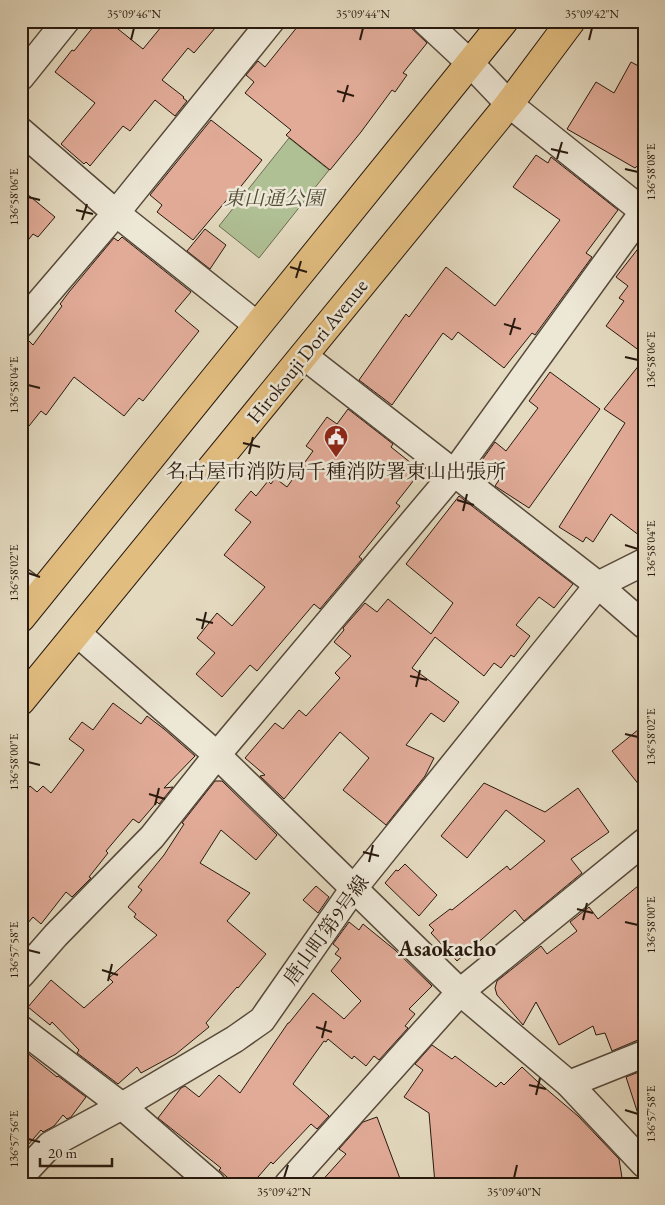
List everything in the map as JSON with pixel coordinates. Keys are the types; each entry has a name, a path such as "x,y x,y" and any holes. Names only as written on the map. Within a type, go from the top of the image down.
{"main road":[{"path":"21,618 30,588 257,325 504,21"},
{"name":"Hirokouji Dori Avenue","path":"21,701 509,104 571,21"}],"street":[{"path":"21,77 66,21"},
{"path":"21,324 116,212 271,21"},
{"path":"21,975 56,935 152,837 217,755 454,473 643,212 509,104 470,63 425,21"},
{"path":"21,131 116,212 257,325"},
{"path":"304,356 598,586 644,625"},
{"name":"唐山町第9号線","path":"21,1178 50,1145 122,1106 235,1039 262,1020 354,888 598,586 644,562"},
{"path":"77,633 217,755 460,992 569,1084 644,1164"},
{"path":"288,1184 460,992 644,842"},
{"path":"21,1029 122,1106 212,1184"},
{"path":"569,1084 644,1054"}],"green space":[{"name":"東山通公園","path":"289,138 329,170 259,258 219,226"}],"building":[{"path":"98,21 108,21 143,49 166,21 221,21 194,53 188,48 162,80 187,101 175,116 155,100 130,131 123,126 90,166 86,162 84,164 61,144 95,103 55,72"},
{"path":"302,21 392,21 402,29 406,23 427,43 403,73 407,75 395,92 392,90 330,170 286,135 291,130 245,93 254,82 246,75 258,61 265,67"},
{"path":"631,62 644,69 644,160 635,168 567,129 596,82 614,93"},
{"path":"211,120 262,160 193,240 157,212 162,205 150,195"},
{"path":"536,155 548,163 551,157 618,210 586,253 592,257 535,335 532,333 504,368 458,332 452,340 443,333 392,405 359,380 406,314 409,317 446,267 495,306 560,220 513,187"},
{"path":"21,189 55,217 38,237 33,234 21,249"},
{"path":"205,229 226,245 210,269 187,251"},
{"path":"122,237 191,292 175,311 199,331 143,401 139,398 124,416 74,377 46,415 41,411 21,436 21,339 26,338 33,345 62,306 60,304 69,292 114,238 118,241"},
{"path":"644,241 644,354 606,326 624,301 619,298 628,286 616,277"},
{"path":"644,359 644,539 611,514 593,542 586,537 583,542 559,527 625,423 604,409"},
{"path":"550,372 600,409 529,508 495,486 501,477 480,463 495,442 506,451 538,408 529,401"},
{"path":"348,409 393,444 391,447 421,471 396,503 400,506 359,557 362,559 320,609 314,604 257,671 250,665 222,697 196,674 215,653 197,638 217,613 232,626 265,587 224,555 251,522 235,510 251,491 256,496 268,481 271,484 275,478 287,487 313,451 306,446 327,417 337,424"},
{"path":"459,496 573,584 554,608 539,597 516,625 530,636 514,657 511,655 501,668 494,663 484,676 435,637 412,668 459,702 444,722 431,713 406,745 434,758 425,776 386,825 343,790 369,758 340,732 284,799 260,776 265,775 245,758 275,723 283,729 299,710 306,716 340,678 335,673 351,656 334,642 344,630 343,628 365,603 377,612 388,599 431,634 453,603 406,564"},
{"path":"113,703 141,724 147,716 195,756 164,788 173,787 159,804 157,802 139,823 133,819 106,851 108,853 89,877 91,878 72,897 66,892 41,924 33,917 21,931 21,797 30,786 37,792 43,786 51,793 84,750 69,739 82,722 93,730"},
{"path":"644,725 644,791 612,751"},
{"path":"215,781 222,781 277,835 256,860 221,830 200,863 250,893 227,921 266,954 206,1023 209,1027 176,1054 141,1073 137,1067 118,1084 77,1053 79,1050 52,1022 50,1025 28,1007 51,980 84,1008 113,982 109,978 157,935 134,917 136,914 128,907 142,890 138,887 164,855 184,824 182,823"},
{"path":"484,783 545,812 578,788 609,832 571,859 582,873 524,921 515,910 457,961 431,933 434,930 429,925 450,909 452,910 507,866 510,870 545,841 506,810 467,858 441,836"},
{"path":"405,864 437,895 419,916 385,883 396,870 398,871"},
{"path":"644,881 644,1039 612,1051 605,1033 596,1035 593,1026 559,1045 536,1002 523,1025 497,995 495,988 497,981 541,946 547,954 577,931 570,922 589,907 598,919"},
{"path":"316,886 329,897 318,913 303,900"},
{"path":"349,922 359,930 363,924 395,950 432,986 409,1009 415,1014 405,1026 408,1028 379,1060 374,1056 366,1066 354,1056 352,1059 328,1039 326,1042 324,1041 293,1084 329,1116 317,1129 311,1124 273,1164 271,1162 252,1184 235,1184 219,1170 221,1168 158,1118 181,1088 185,1086 199,1097 219,1075 240,1093 288,1023 313,993 344,1019 361,1001 331,971 341,958 335,954 339,949 333,944"},
{"path":"432,1045 452,1059 455,1056 496,1087 501,1082 504,1085 522,1067 578,1116 619,1159 623,1184 435,1184 429,1113 404,1097 423,1070 415,1064"},
{"path":"21,1048 86,1097 71,1117 67,1119 63,1115 54,1126 43,1132 41,1130 21,1153"},
{"path":"644,1070 644,1120 640,1120 626,1077"},
{"path":"377,1117 402,1184 319,1184 346,1154 339,1149 363,1122"}],"place":[{"name":"名古屋市消防局千種消防署東山出張所","path":"336,458"}],"district":[{"name":"Asaokacho","path":"447,948"}]}
